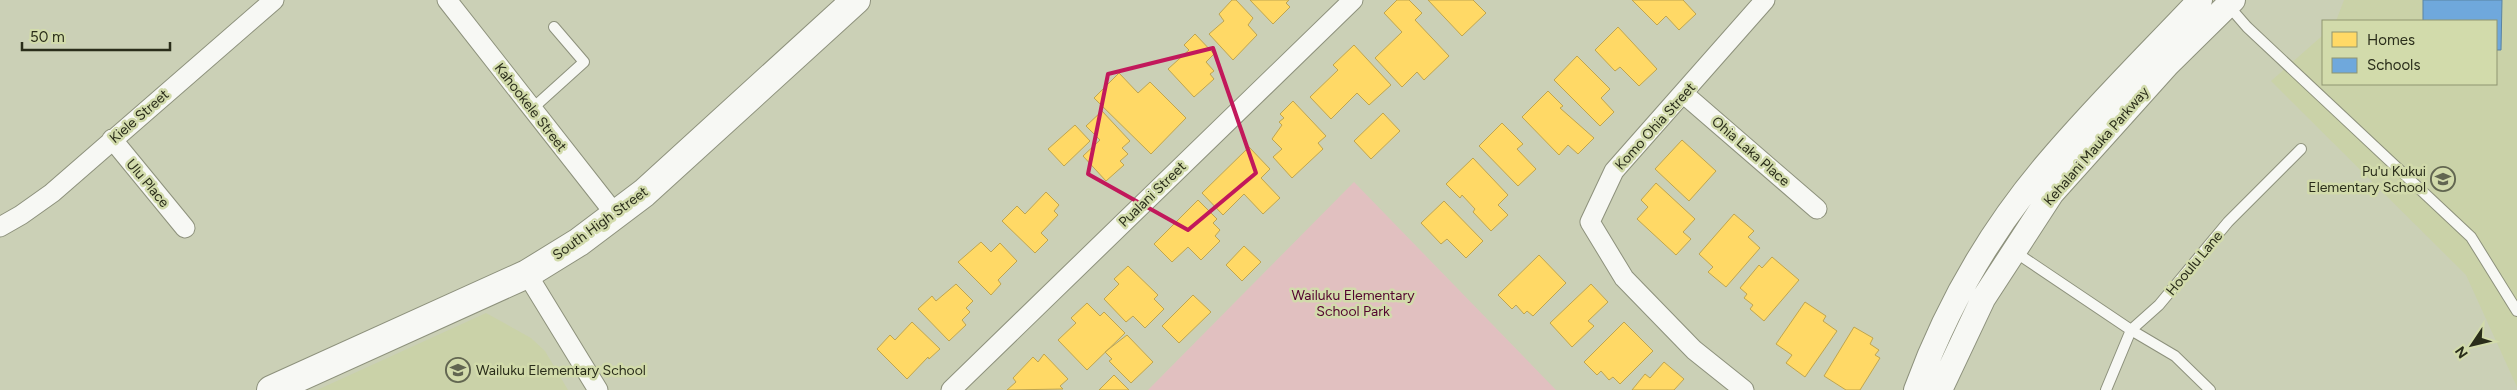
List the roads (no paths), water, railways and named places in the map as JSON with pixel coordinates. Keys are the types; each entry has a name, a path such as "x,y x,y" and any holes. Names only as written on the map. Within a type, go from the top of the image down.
{"main road":[{"name":"South High Street","path":"272,390 527,274 579,242 644,193 856,0"}],"street":[{"name":"Kiele Street","path":"0,227 52,193 274,0"},
{"name":"Kahookele Street","path":"447,0 615,214"},
{"name":"Pualani Street","path":"951,390 1353,0"},
{"name":"Komo Ohia Street","path":"1744,390 1694,350 1624,278 1590,222 1614,171 1684,94 1765,0"},
{"name":"Kehalani Mauka Parkway","path":"1916,390 1949,312 1993,237 2046,165 2200,0"},
{"name":"Kehalani Mauka Parkway","path":"1940,390 1983,299 2052,193 2167,65 2228,2"},
{"name":"Ohia Laka Place","path":"1684,94 1817,208"},
{"name":"Ulu Place","path":"112,139 185,228"},
{"path":"527,274 592,388"}],"lane":[{"path":"2228,2 2247,27 2471,237 2517,311"},
{"path":"533,108 584,62 554,27"},
{"name":"Hooulu Lane","path":"2106,390 2131,330 2159,305 2228,222 2300,149"},
{"path":"2021,256 2131,330 2175,356 2210,390"}],"place":[{"name":"Pu'u Kukui Elementary School","path":"2443,179"},
{"name":"Wailuku Elementary School","path":"458,370"}],"park label":[{"name":"Wailuku Elementary School Park","path":"1353,304"}]}
